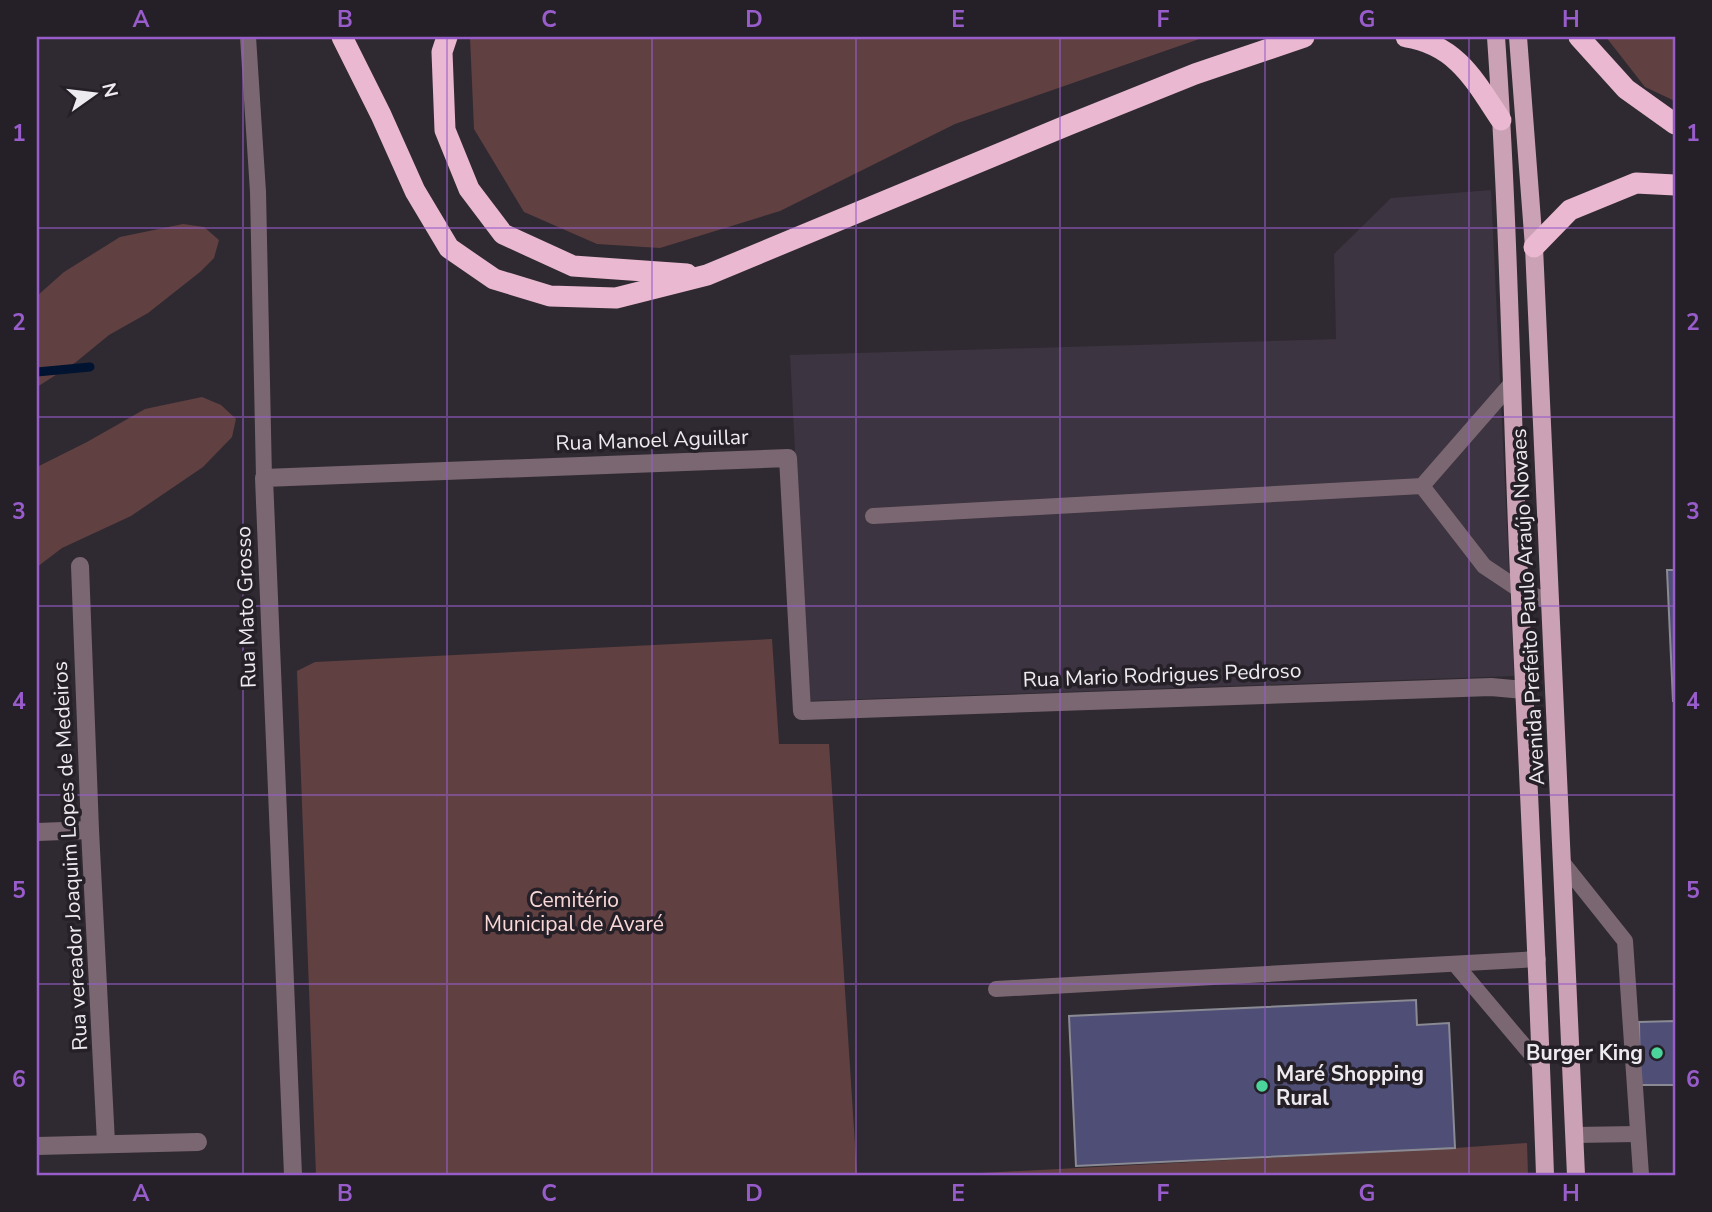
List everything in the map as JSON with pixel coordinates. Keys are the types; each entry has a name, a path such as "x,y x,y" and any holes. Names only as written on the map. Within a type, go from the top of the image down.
{"highway":[{"path":"342,37 415,191 449,248 494,279 551,296 615,299 707,275 1195,74 1306,37"},
{"path":"447,37 442,52 445,130 469,189 503,234 573,266 707,275"},
{"path":"1406,37 1426,40 1467,68 1502,120"},
{"path":"1579,37 1626,89 1675,124"},
{"path":"1534,247 1570,210 1636,183 1675,185"}],"main road":[{"name":"Avenida Prefeito Paulo Araújo Novaes","path":"1496,37 1502,120 1545,1175"},
{"name":"Avenida Prefeito Paulo Araújo Novaes","path":"1518,37 1534,247 1576,1175"}],"street":[{"name":"Rua Manoel Aguillar","path":"264,478 788,458 802,711"},
{"name":"Rua Mato Grosso","path":"264,478 293,1175"},
{"name":"Rua vereador Joaquim Lopes de Medeiros","path":"80,566 106,1143"},
{"name":"Rua Mario Rodrigues Pedroso","path":"802,711 1491,687 1524,690"},
{"path":"37,832 90,830"},
{"path":"37,1146 198,1142"}],"lane":[{"name":"Rua Mato Grosso","path":"248,37 258,192 264,478"},
{"path":"873,516 1422,486 1511,384"},
{"path":"1422,486 1484,566 1520,590 1551,603"},
{"path":"1562,862 1625,941 1641,1175"},
{"path":"996,989 1538,959"},
{"path":"1455,964 1542,1067"},
{"path":"1574,1135 1638,1134"}],"shaded area":[{"path":"1491,190 1514,676 808,701 790,355 1336,339 1334,254 1391,198"}],"green space":[{"path":"470,37 1205,37 955,124 780,211 660,248 597,244 524,212 474,129"},
{"path":"1606,37 1675,37 1675,101 1645,87"},
{"path":"183,224 204,227 219,240 214,258 148,313 109,335 76,362 37,387 37,296 64,272 120,237"},
{"path":"202,397 221,405 236,419 232,437 203,467 131,516 62,548 37,567 37,467 145,409"},
{"name":"Cemitério Municipal de Avaré","path":"772,639 779,744 829,744 857,1175 316,1175 297,671 315,662"},
{"path":"1527,1143 1528,1175 944,1175 1455,1148"}],"building":[{"path":"1667,570 1675,570 1675,701 1673,701"},
{"name":"Maré Shopping Rural","path":"1416,1000 1417,1025 1449,1023 1455,1148 1076,1166 1069,1016"},
{"name":"Burger King","path":"1675,1021 1675,1085 1640,1085 1639,1022"}],"waterway":[{"path":"37,372 90,367"}],"place":[{"name":"Burger King","path":"1657,1053"},
{"name":"Maré Shopping Rural","path":"1262,1086"}]}
